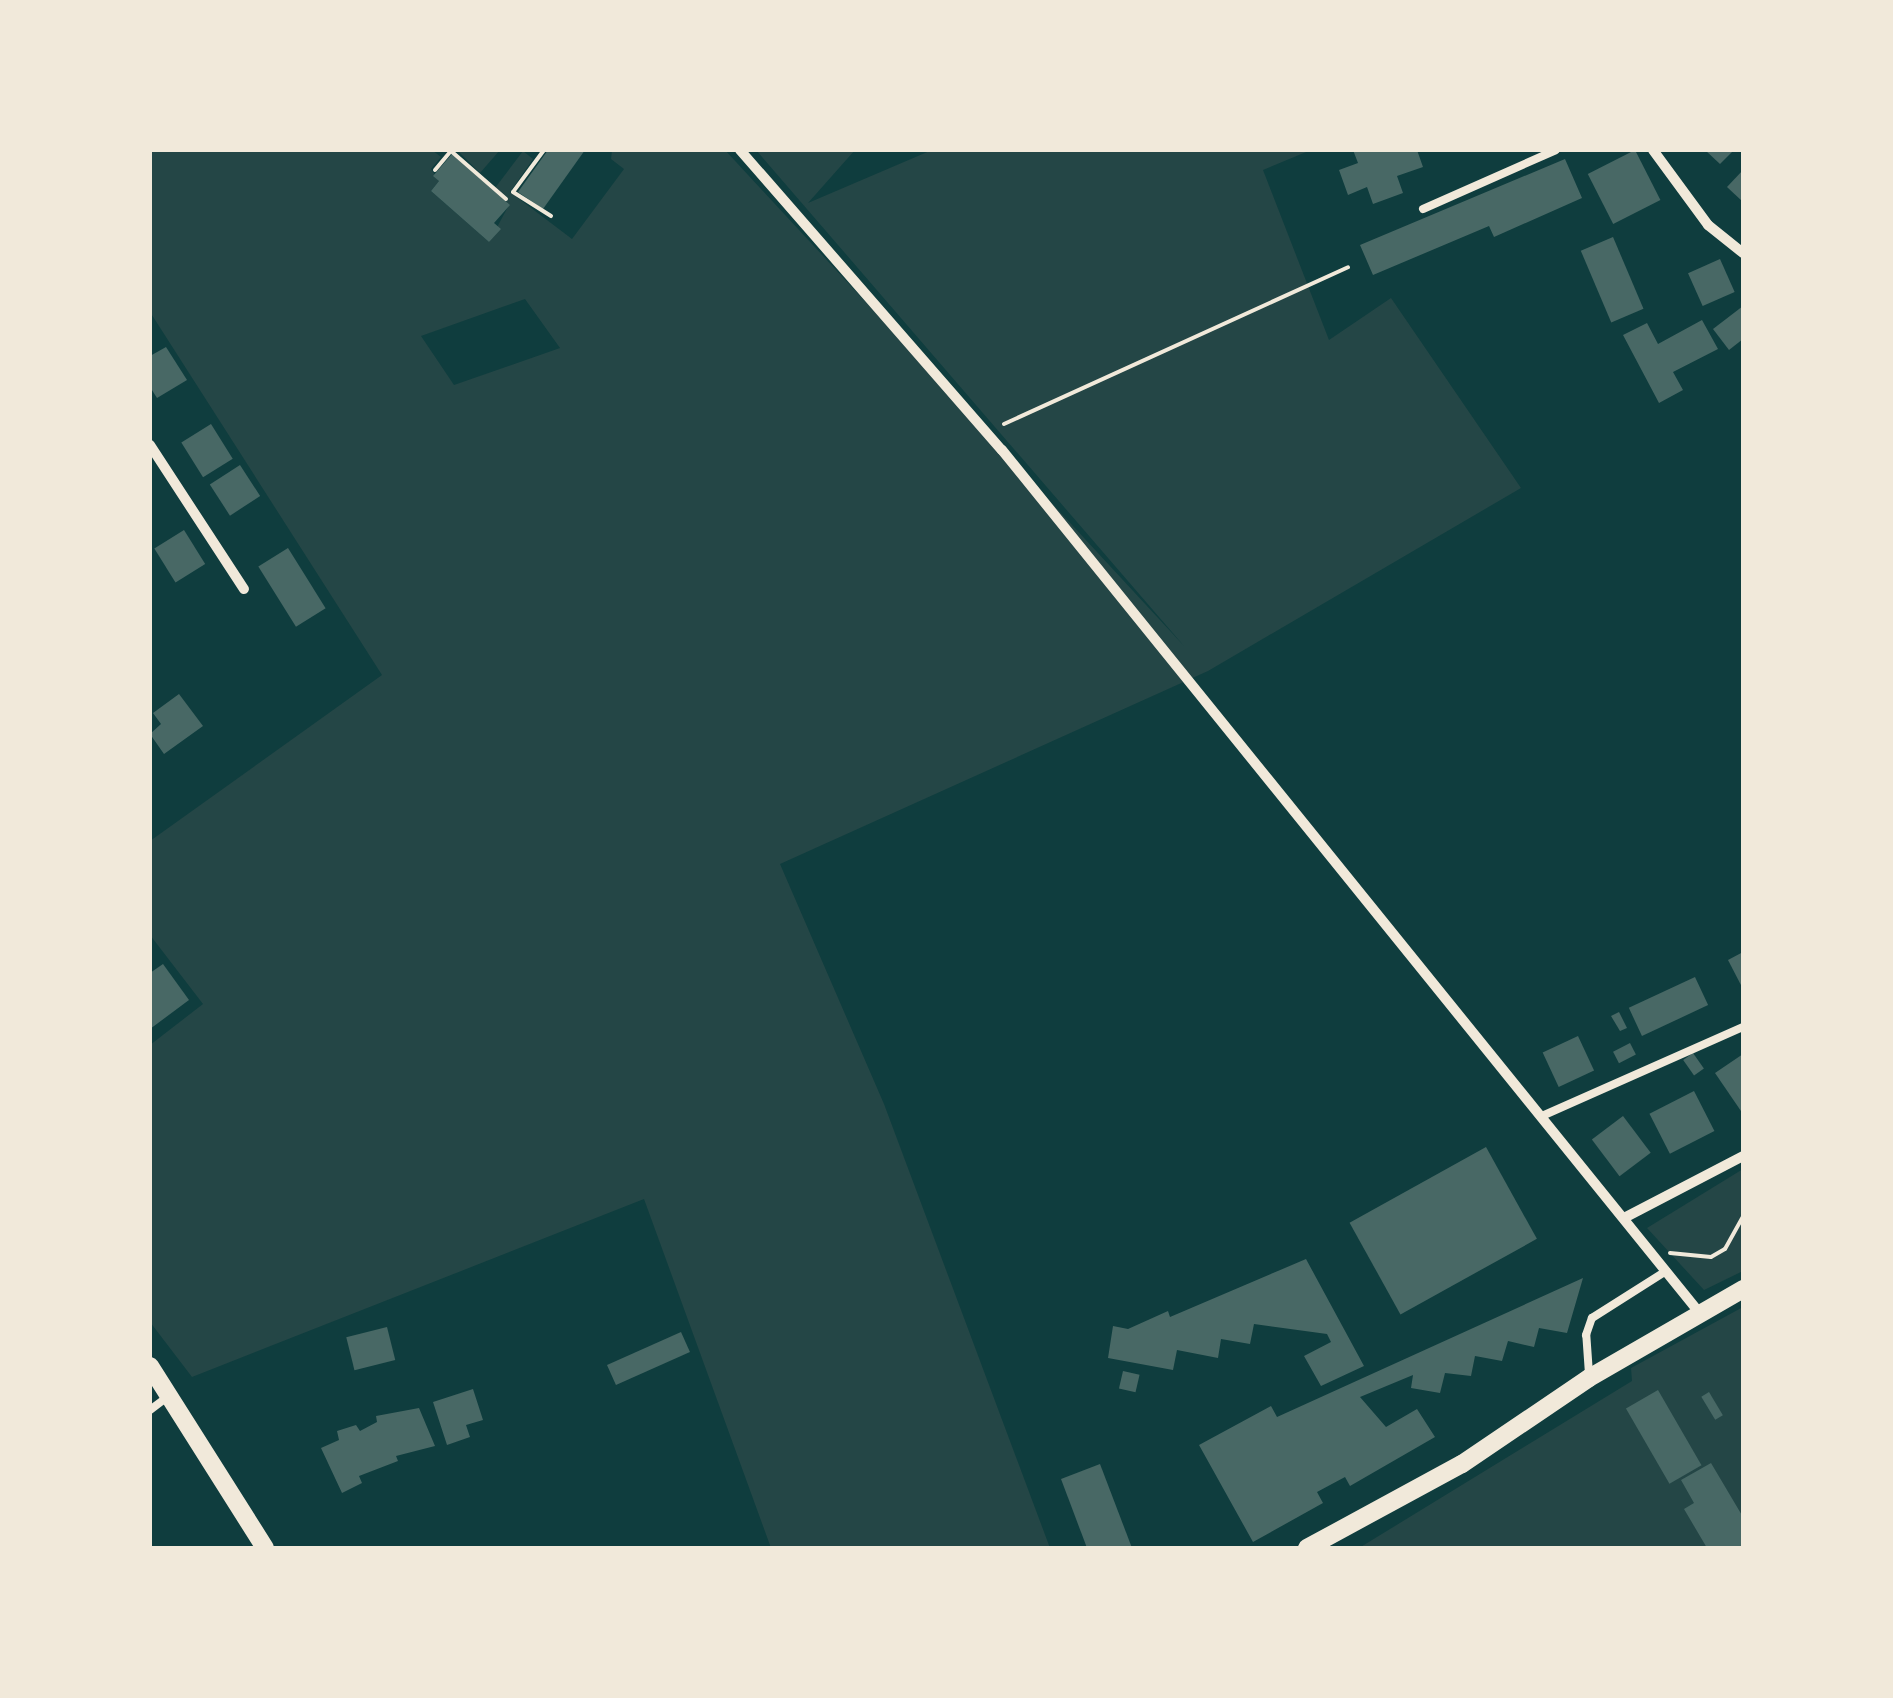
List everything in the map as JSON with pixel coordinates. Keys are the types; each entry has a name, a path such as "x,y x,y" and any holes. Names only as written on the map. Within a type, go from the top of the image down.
{"street":[{"path":"740,150 986,432 1698,1311"},
{"path":"1653,150 1708,225 1743,253"},
{"path":"150,445 244,589"},
{"path":"1624,1218 1743,1156"},
{"path":"1307,1548 1462,1464 1589,1378 1698,1311 1743,1290"},
{"path":"150,1366 266,1548"}],"lane":[{"path":"1423,209 1556,150"},
{"path":"1542,1116 1743,1026"},
{"path":"1589,1378 1586,1335 1592,1318 1666,1270"},
{"path":"150,1410 170,1395"}],"path":[{"path":"544,150 513,192 551,216"},
{"path":"435,170 451,151 506,199"},
{"path":"986,432 1348,267"},
{"path":"1658,1260 1674,1252 1711,1256 1725,1249 1743,1217"}],"shaded area":[{"path":"150,150 432,150 441,157 431,169 439,181 431,191 489,242 509,205 495,188 523,151 533,159 510,192 572,239 624,169 611,159 612,150 725,150 1184,646 756,150 855,150 808,203 932,150 1311,150 1263,170 1329,340 1391,298 1521,488 1208,671 780,864 884,1104 1050,1548 771,1548 644,1199 192,1377 150,1322 150,1045 203,1004 150,935 150,841 382,675 150,312","holes":["525,299 560,348 454,385 421,336"]},
{"path":"457,150 500,150 480,173"},
{"path":"1743,1169 1743,1271 1704,1290 1647,1228"},
{"path":"1743,1307 1743,1548 1359,1548 1632,1381 1631,1368"}],"building":[{"path":"548,150 585,150 543,209 518,192"},
{"path":"1353,150 1417,150 1423,167 1397,176 1403,193 1373,204 1367,187 1348,195 1339,170 1358,163"},
{"path":"1635,150 1660,200 1613,224 1588,174"},
{"path":"1705,150 1734,150 1720,164"},
{"path":"452,154 510,205 494,223 501,229 489,242 431,191 439,181 433,176"},
{"path":"1565,159 1582,198 1494,237 1489,226 1373,275 1360,245"},
{"path":"1743,170 1743,202 1727,187"},
{"path":"1613,237 1643,309 1611,322 1581,251"},
{"path":"1720,259 1735,292 1703,306 1688,273"},
{"path":"1743,306 1743,339 1729,350 1713,329"},
{"path":"1702,320 1718,349 1673,372 1683,390 1659,403 1623,335 1647,323 1658,344"},
{"path":"166,347 187,380 157,398 150,387 150,356"},
{"path":"211,424 233,459 203,477 181,443"},
{"path":"240,465 260,496 230,516 210,485"},
{"path":"184,530 205,564 176,582 154,549"},
{"path":"288,548 326,608 296,627 258,567"},
{"path":"179,694 203,726 164,754 150,734 161,724 153,713"},
{"path":"1743,952 1743,989 1728,960"},
{"path":"163,964 189,1000 150,1029 150,973"},
{"path":"1695,977 1708,1005 1642,1036 1629,1008"},
{"path":"1619,1012 1627,1028 1620,1031 1611,1016"},
{"path":"1578,1036 1594,1070 1559,1087 1543,1052"},
{"path":"1630,1043 1636,1055 1619,1063 1613,1052"},
{"path":"1693,1053 1704,1069 1694,1075 1683,1060"},
{"path":"1743,1054 1743,1114 1715,1073"},
{"path":"1694,1091 1714,1131 1670,1154 1649,1114"},
{"path":"1623,1116 1651,1153 1620,1176 1592,1139"},
{"path":"1486,1147 1537,1239 1400,1314 1350,1223"},
{"path":"1306,1259 1364,1366 1321,1386 1304,1356 1331,1342 1327,1334 1254,1324 1250,1344 1221,1339 1218,1358 1177,1350 1173,1370 1108,1358 1113,1326 1128,1329 1168,1311 1170,1317"},
{"path":"1583,1278 1567,1333 1539,1328 1534,1347 1508,1341 1502,1361 1475,1356 1471,1376 1445,1373 1440,1393 1411,1388 1413,1375 1360,1397 1386,1427 1417,1409 1435,1437 1350,1486 1345,1477 1317,1492 1323,1503 1253,1542 1199,1445 1271,1406 1277,1417"},
{"path":"387,1327 395,1360 354,1370 346,1337"},
{"path":"681,1332 690,1352 616,1385 607,1365"},
{"path":"1123,1371 1140,1375 1136,1392 1119,1389"},
{"path":"473,1389 483,1420 466,1425 470,1437 447,1445 433,1402"},
{"path":"1658,1390 1702,1465 1669,1484 1626,1408"},
{"path":"1709,1392 1723,1415 1715,1420 1701,1397"},
{"path":"419,1408 435,1446 396,1456 398,1461 359,1476 362,1483 342,1493 321,1448 339,1440 337,1431 356,1425 360,1431 377,1422 376,1416"},
{"path":"1711,1463 1743,1517 1743,1548 1707,1548 1684,1509 1694,1503 1681,1480"},
{"path":"1100,1464 1132,1548 1087,1548 1061,1479"}]}
